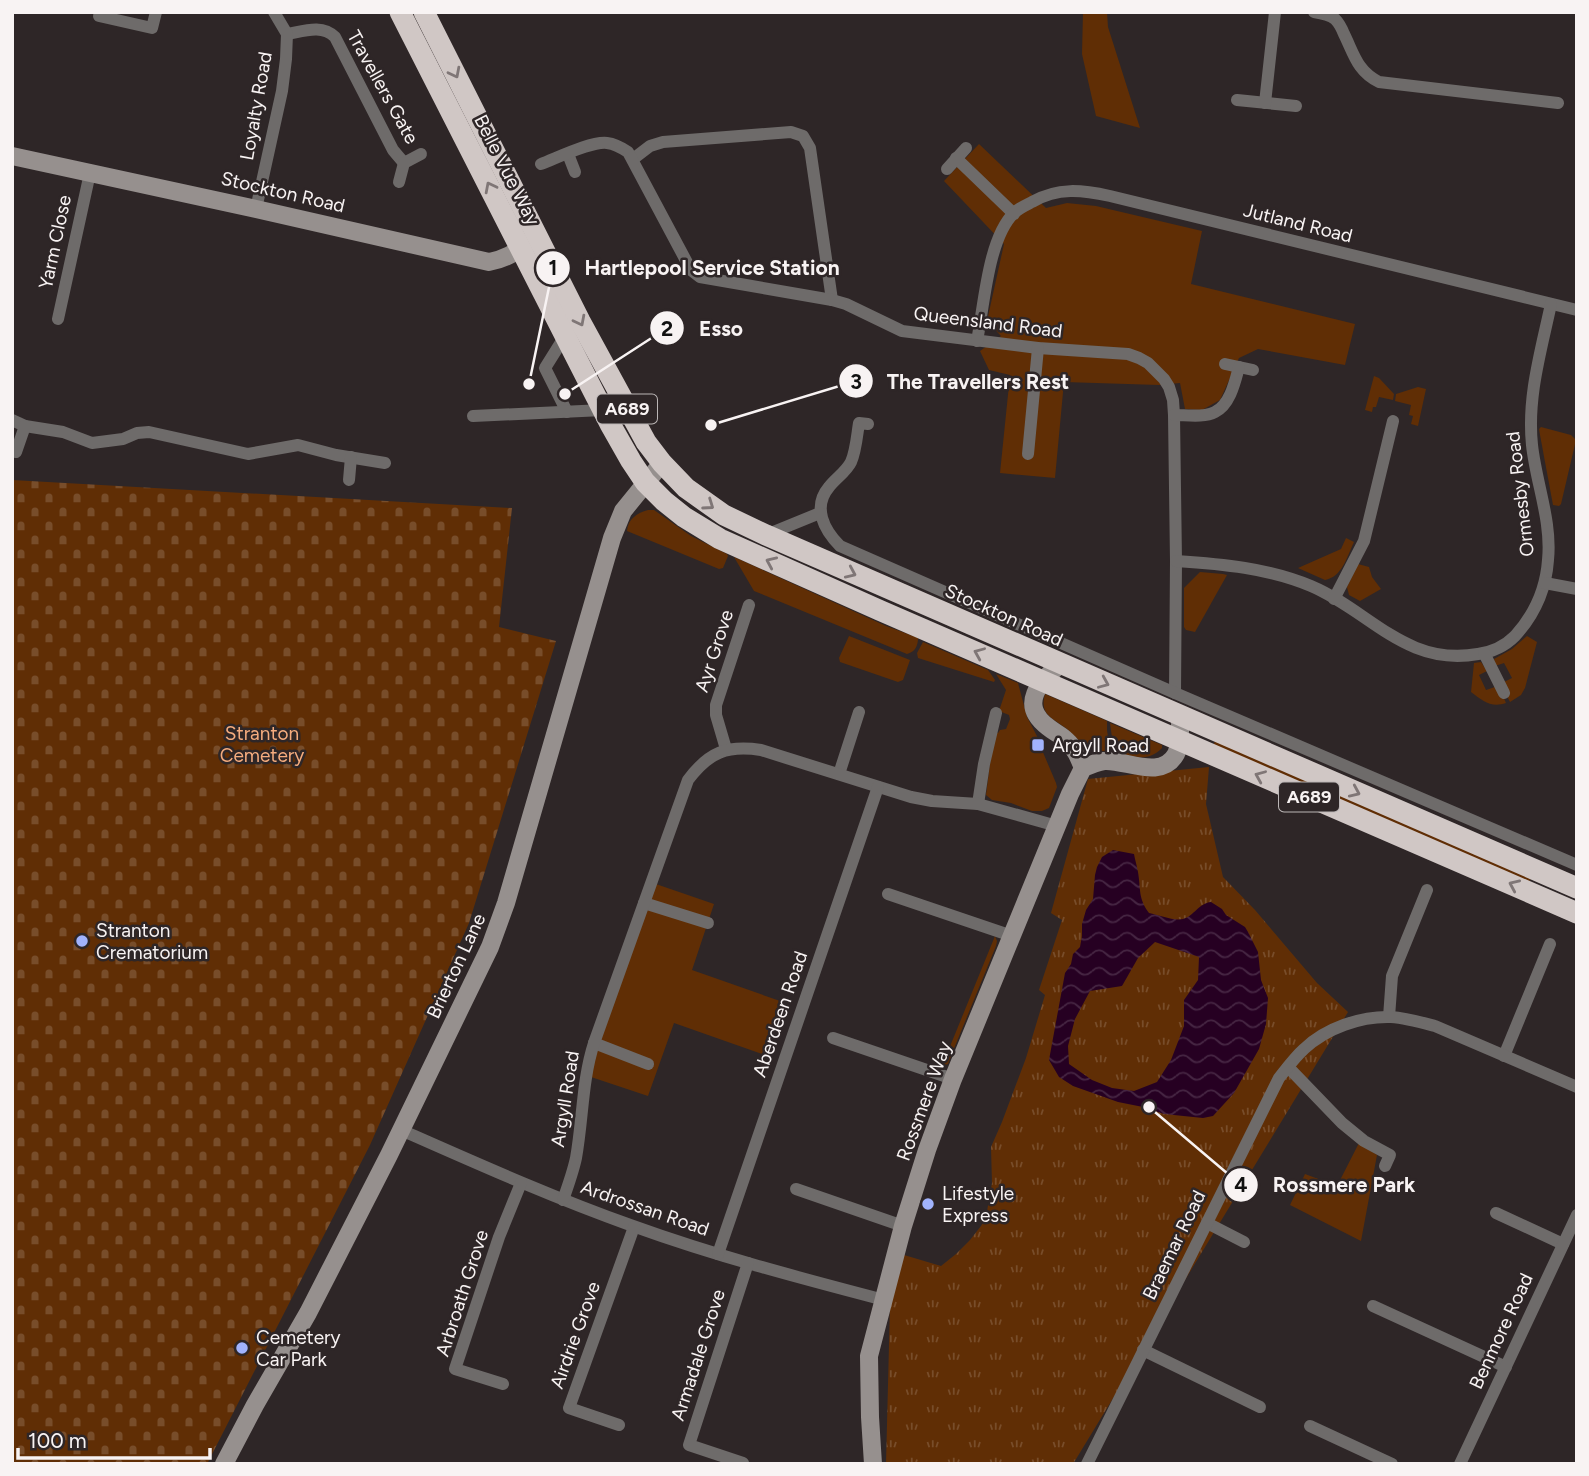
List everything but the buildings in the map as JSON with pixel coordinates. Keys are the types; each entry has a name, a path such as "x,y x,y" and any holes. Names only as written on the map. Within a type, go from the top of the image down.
{"highway":[{"name":"Belle Vue Way","path":"400,12 530,243 565,336 606,417"},
{"name":"Stockton Road","path":"424,12 530,243 580,321 646,442 686,488 710,506 766,535 888,579 1060,664 1180,716 1230,727 1577,888"},
{"name":"A689","path":"606,417 645,482 684,517 710,533 879,610 1577,913"}],"street":[{"path":"99,16 152,28 156,12"},
{"name":"Loyalty Road","path":"256,209 282,90 287,34 274,12"},
{"path":"1265,103 1275,12"},
{"path":"1314,12 1334,19 1359,65 1367,76 1379,82 1558,103"},
{"name":"Travellers Gate","path":"287,34 323,29 335,37 393,150 404,163"},
{"path":"1237,100 1296,106"},
{"path":"541,164 605,142 628,152 633,159 650,146 663,142 791,132 803,136 810,148 832,300"},
{"path":"947,169 966,148"},
{"name":"Travellers Gate","path":"399,182 404,163 421,154"},
{"path":"568,154 575,172"},
{"name":"Stockton Road","path":"12,156 489,262 501,260 530,243"},
{"path":"956,158 1014,214 996,242 978,341"},
{"name":"Queensland Road","path":"633,159 691,270 700,277 832,300 902,331 1038,348 1128,354 1148,363 1164,379 1173,400 1175,693"},
{"name":"Yarm Close","path":"58,319 90,173"},
{"name":"Jutland Road","path":"1014,214 1051,193 1066,190 1088,191 1577,310"},
{"name":"Ormesby Road","path":"1176,561 1266,571 1285,576 1314,587 1408,645 1442,656 1484,653 1507,644 1523,627 1537,604 1545,583 1549,541 1532,446 1531,403 1551,304"},
{"path":"565,336 545,368 566,412"},
{"path":"1028,454 1038,348"},
{"path":"1225,364 1254,370"},
{"path":"1174,415 1203,415 1215,412 1225,403 1239,367"},
{"path":"473,416 566,412 606,417"},
{"path":"12,420 25,426 63,432 92,443 149,432 248,454 298,445 385,463"},
{"path":"1334,599 1364,541 1393,421"},
{"path":"868,424 859,423 852,461 827,488 820,513 829,535 840,546 888,579 879,610"},
{"path":"16,452 25,426"},
{"path":"349,480 351,457"},
{"name":"Brierton Lane","path":"225,1464 255,1405 308,1313 401,1130 499,926 612,538 623,511 662,463"},
{"path":"766,535 820,513"},
{"name":"Stockton Road","path":"888,579 1175,693 1230,727 1577,865"},
{"path":"1545,583 1577,589"},
{"name":"Ayr Grove","path":"726,749 716,715 716,705 749,605"},
{"path":"1484,653 1504,693"},
{"path":"1060,664 1037,687 1033,702 1038,719 1066,740 1076,752 1083,768 1105,761 1142,768 1154,768 1167,763 1176,755 1180,716"},
{"path":"839,774 859,712"},
{"path":"978,804 996,713"},
{"path":"726,749 761,750 911,797 978,804 1057,826"},
{"name":"Argyll Road","path":"563,1200 576,1157 585,1079 594,1043 688,780 705,762 726,749"},
{"name":"Rossmere Way","path":"873,1464 869,1356 903,1226 953,1079 1083,768"},
{"name":"Aberdeen Road","path":"718,1254 878,787"},
{"path":"1389,1017 1392,976 1427,890"},
{"path":"888,894 1012,936"},
{"path":"644,903 708,923"},
{"path":"1504,1056 1550,944"},
{"name":"Braemar Road","path":"1087,1464 1279,1078 1305,1047 1325,1033 1359,1020 1389,1017 1413,1020 1434,1026 1577,1087"},
{"path":"833,1038 953,1079"},
{"path":"594,1043 648,1064"},
{"path":"1288,1067 1342,1123 1364,1141 1390,1155"},
{"name":"Ardrossan Road","path":"401,1130 520,1183 634,1227 748,1263 884,1300"},
{"name":"Arbroath Grove","path":"503,1384 455,1369 520,1183"},
{"path":"796,1189 903,1226"},
{"path":"1496,1213 1563,1244"},
{"name":"Benmore Road","path":"1460,1464 1577,1215"},
{"path":"1207,1223 1244,1242"},
{"name":"Airdrie Grove","path":"618,1425 569,1408 634,1227"},
{"name":"Armadale Grove","path":"743,1464 689,1445 748,1263"},
{"path":"1373,1306 1506,1367"},
{"path":"1143,1350 1260,1407"},
{"path":"1310,1426 1392,1464"}],"green space":[{"path":"1083,12 1107,12 1108,27 1140,128 1096,116 1082,54"},
{"path":"979,144 1046,208 1067,203 1096,206 1202,231 1191,284 1355,324 1345,365 1258,349 1239,358 1220,400 1202,410 1185,409 1180,383 1159,385 1064,382 1055,478 1000,473 1010,375 989,370 980,351 1001,336 987,321 1004,244 944,181"},
{"path":"1374,376 1394,394 1393,400 1379,397 1372,412 1365,410"},
{"path":"1418,387 1426,389 1418,426 1411,424 1411,405 1395,401 1396,394"},
{"path":"1541,427 1571,435 1576,440 1559,506 1553,505 1539,429"},
{"name":"Stranton Cemetery","path":"12,480 512,508 499,627 556,641 469,923 370,1145 207,1464 12,1464"},
{"path":"654,510 691,536 727,554 723,568 719,569 627,531 634,517"},
{"path":"1346,538 1354,542 1336,575 1325,580 1298,568 1341,549"},
{"path":"734,557 916,637 917,646 907,654 754,591"},
{"path":"1358,564 1369,567 1372,577 1381,589 1360,601 1349,595 1347,587"},
{"path":"1200,572 1227,575 1195,632 1184,627 1184,588"},
{"path":"849,636 910,660 903,680 898,682 840,662 839,658"},
{"path":"1527,636 1537,642 1525,688 1521,695 1510,702 1504,682 1512,678 1504,663 1495,666 1494,659"},
{"path":"923,642 988,670 994,682 918,658 917,653"},
{"path":"1481,662 1487,671 1479,675 1486,690 1495,687 1506,703 1491,704 1471,692 1474,663"},
{"path":"996,674 1018,683 1027,717 1039,740 1034,743 1038,751 1042,750 1056,783 1049,808 1042,811 1032,811 1011,803 992,800 986,795 994,733 1006,729 1010,719 1009,715 999,711 1006,690"},
{"path":"1045,694 1107,721 1110,751 1090,748 1052,719 1044,707"},
{"path":"1110,723 1162,745 1162,748 1145,757 1114,752"},
{"path":"1216,739 1532,876 1529,882 1213,746"},
{"path":"1209,767 1206,804 1223,877 1317,983 1348,1012 1073,1464 886,1464 890,1306 904,1255 941,1266 970,1240 986,1217 992,1183 991,1147 1026,1058 1045,995 1039,990 1062,920 1051,913 1088,779"},
{"path":"653,883 714,904 692,970 780,1001 762,1054 674,1023 648,1096 585,1075"},
{"path":"995,936 996,946 948,1064 942,1066"},
{"path":"1359,1143 1377,1155 1361,1241 1290,1205 1305,1174 1337,1186"}],"water":[{"path":"1113,850 1134,854 1141,898 1149,913 1170,919 1183,919 1211,902 1245,927 1258,952 1261,980 1268,998 1266,1024 1259,1049 1234,1093 1213,1116 1203,1118 1164,1114 1118,1102 1073,1086 1059,1077 1049,1060 1065,973 1073,954 1080,947 1082,924 1093,899 1095,875 1102,857","holes":["1155,942 1199,957 1198,980 1184,1000 1184,1026 1171,1060 1157,1082 1134,1091 1112,1088 1092,1080 1069,1064 1068,1046 1075,1019 1090,991 1122,986 1138,958"]}],"place":[{"name":"Hartlepool Service Station","path":"529,384"},
{"name":"Esso","path":"565,394"},
{"name":"The Travellers Rest","path":"711,425"},
{"name":"Argyll Road","path":"1038,745"},
{"name":"Stranton Crematorium","path":"82,941"},
{"name":"Rossmere Park","path":"1149,1107"},
{"name":"Lifestyle Express","path":"928,1204"},
{"name":"Cemetery Car Park","path":"242,1348"}]}
